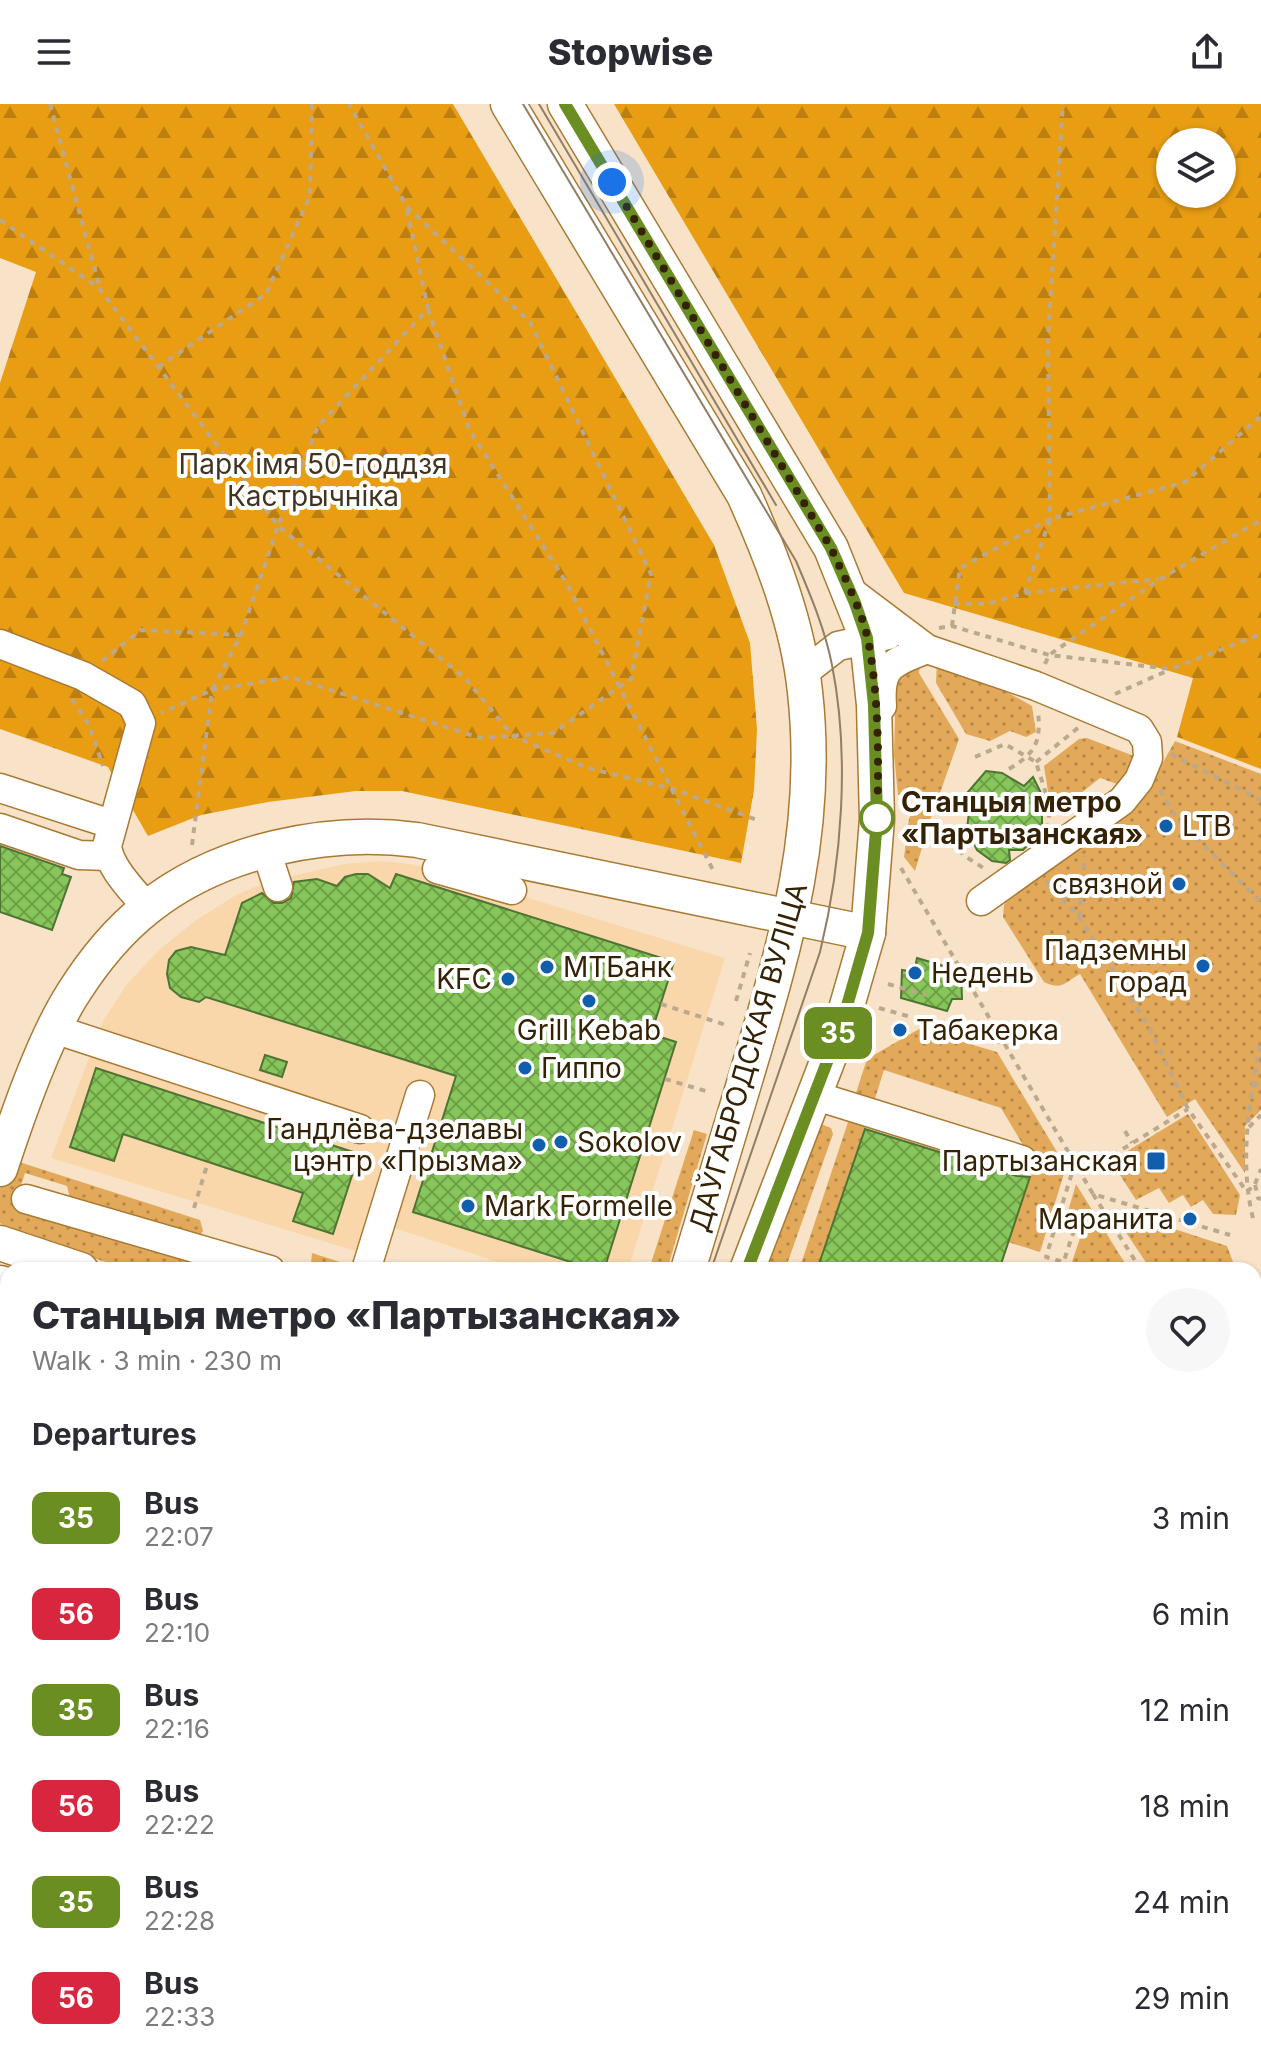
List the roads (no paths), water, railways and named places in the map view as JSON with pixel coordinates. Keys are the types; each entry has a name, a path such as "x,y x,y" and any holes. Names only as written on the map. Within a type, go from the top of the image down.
{"main road":[{"name":"ДАЎГАБРОДСКАЯ ВУЛІЦА","path":"508,104 744,495 771,559 802,674 809,740 809,795 792,918 767,1012 690,1262"},
{"path":"565,104 831,548 867,638 876,739 877,819 868,933 842,1023 816,1096 750,1262"},
{"path":"0,1168 54,1029 71,996 118,935 147,908 206,873 266,850 316,839 383,835 438,867 792,918 868,933"},
{"path":"0,1243 57,1262"}],"lane":[{"path":"850,591 921,638 1139,729 1148,750 1139,780 1122,801 981,901"},
{"path":"802,674 838,646 883,634 921,638"},
{"path":"876,739 882,719 882,679 921,638"},
{"path":"0,644 83,676 132,704 141,723 107,846 108,856 147,908"},
{"path":"0,788 111,824"},
{"path":"0,828 79,855 108,856"},
{"path":"266,850 278,887"},
{"path":"438,867 512,890"},
{"path":"54,1029 360,1129"},
{"path":"368,1262 420,1095"},
{"path":"816,1096 1022,1160"},
{"path":"26,1199 243,1262"}],"tram line":[{"path":"523,104 796,561 821,625 838,700 841,809 828,918 820,952 714,1262"},
{"path":"539,104 776,505"}],"place":[{"name":"Станцыя метро «Партызанская»","path":"877,818"},
{"name":"LTB","path":"1166,826"},
{"name":"связной","path":"1179,884"},
{"name":"Падземны горад","path":"1203,966"},
{"name":"МТБанк","path":"547,967"},
{"name":"Недень","path":"915,973"},
{"name":"KFC","path":"508,979"},
{"name":"Grill Kebab","path":"589,1001"},
{"name":"Табакерка","path":"900,1030"},
{"name":"Гиппо","path":"525,1068"},
{"name":"Sokolov","path":"561,1142"},
{"name":"Гандлёва-дзелавы цэнтр «Прызма»","path":"539,1145"},
{"name":"Партызанская","path":"1156,1161"},
{"name":"Mark Formelle","path":"468,1206"},
{"name":"Маранита","path":"1190,1219"}],"park label":[{"name":"Парк імя 50-годдзя Кастрычніка","path":"313,480"}]}
